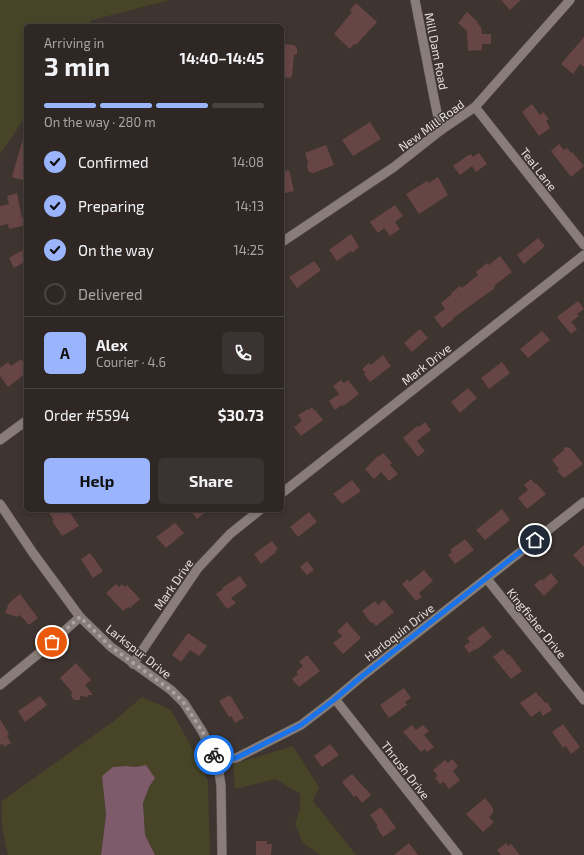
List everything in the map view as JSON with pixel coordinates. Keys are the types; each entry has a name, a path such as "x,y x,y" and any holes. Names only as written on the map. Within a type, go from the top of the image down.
{"street":[{"name":"Mill Dam Road","path":"415,0 436,108 442,130"},
{"name":"New Mill Road","path":"284,241 394,167 475,107 570,0"},
{"name":"Teal Lane","path":"475,107 584,245"},
{"name":"Mark Drive","path":"284,491 584,255"},
{"path":"0,440 24,422"},
{"name":"Harloquin Drive","path":"217,761 236,758 301,725 584,502"},
{"name":"Larkspur Drive","path":"0,504 33,553 80,617 111,647 171,690 184,703 202,731 217,761 221,785 222,855"},
{"name":"Mark Drive","path":"133,664 198,568 230,534 258,512"},
{"name":"Kingfisher Drive","path":"487,579 584,700"},
{"path":"0,686 38,655 80,617"},
{"name":"Thrush Drive","path":"335,699 458,855"}],"shaded area":[{"path":"0,0 170,0 92,20 89,24 24,24 24,119 0,154"},
{"path":"142,697 171,710 208,781 210,855 155,855 145,835 143,803 149,787 155,778 146,765 135,767 126,766 103,789 106,815 101,855 8,855 2,821 2,801 114,721"},
{"path":"293,746 319,787 313,801 356,855 320,855 303,843 295,824 300,809 300,794 276,779 235,789 233,764"},
{"path":"146,765 155,778 149,787 143,803 145,835 155,855 101,855 106,815 102,776 113,767 135,767"}],"building":[{"path":"501,0 521,0 510,10"},
{"path":"356,3 377,22 356,45 354,44 350,49 334,34 352,12 350,10"},
{"path":"467,12 478,22 477,23 481,27 482,34 491,34 491,44 482,44 482,50 468,51 467,31 458,23"},
{"path":"584,37 584,67 580,64 573,74 561,64"},
{"path":"284,44 294,45 297,48 297,54 294,55 292,76 290,78 284,77"},
{"path":"532,104 540,115 543,112 549,119 546,121 550,128 539,136 522,112"},
{"path":"370,122 381,139 353,156 342,140"},
{"path":"24,135 24,180 12,177"},
{"path":"559,144 564,150 567,148 571,153 572,152 584,166 571,177 551,151"},
{"path":"326,145 334,165 313,173 309,172 305,153"},
{"path":"479,153 487,164 476,172 472,166 460,175 453,166 471,154 473,157"},
{"path":"289,170 294,191 284,194 284,171"},
{"path":"438,177 448,195 419,214 406,194 427,181 429,183"},
{"path":"17,193 22,218 24,217 24,225 9,229 8,224 0,226 0,206 9,204 7,196"},
{"path":"395,205 403,216 395,222 400,229 390,236 384,228 378,233 370,222"},
{"path":"351,234 359,247 352,253 351,251 337,261 329,250"},
{"path":"538,238 545,246 524,264 517,255"},
{"path":"24,249 24,262 14,268 9,258"},
{"path":"500,256 512,272 494,286 495,288 453,318 454,319 442,328 434,317 445,309 441,303 460,286 462,288 478,275 476,272 487,263 489,265"},
{"path":"314,261 321,270 297,288 289,277"},
{"path":"578,301 584,309 577,314 579,316 571,322 577,329 571,334 557,317"},
{"path":"420,329 428,338 412,352 404,343"},
{"path":"542,331 550,340 528,358 520,349"},
{"path":"383,355 391,366 370,382 362,369 369,363 371,365"},
{"path":"21,359 24,363 24,375 8,387 0,376 0,368 8,362 11,366"},
{"path":"502,362 510,373 489,389 481,378"},
{"path":"341,380 344,383 348,380 359,394 335,410 329,401 339,394 333,386"},
{"path":"468,388 477,398 460,413 451,402"},
{"path":"312,407 323,420 301,436 294,427 302,421 298,415"},
{"path":"425,422 431,430 417,441 425,451 418,457 403,438 417,426 419,427"},
{"path":"564,447 570,448 583,464 564,478 557,471 559,469 552,460 564,450"},
{"path":"383,453 392,463 390,465 398,474 389,481 381,472 374,479 365,469"},
{"path":"531,479 546,494 527,509 518,498 528,490 524,485"},
{"path":"352,480 361,491 342,504 333,494"},
{"path":"502,509 510,520 485,540 476,530"},
{"path":"69,512 79,526 62,536 52,521 54,520 49,513"},
{"path":"192,512 206,512 197,519"},
{"path":"309,512 317,522 298,537 290,527"},
{"path":"175,523 184,533 166,548 156,537"},
{"path":"465,539 474,550 455,564 448,555 452,552 450,550"},
{"path":"272,541 278,549 261,564 254,554"},
{"path":"584,545 584,567 573,555"},
{"path":"90,553 103,571 93,578 81,559"},
{"path":"307,561 314,570 307,575 300,567"},
{"path":"424,570 433,581 419,593 422,597 416,601 402,584 408,579 409,582"},
{"path":"551,573 558,582 544,596 534,585 541,579 542,581"},
{"path":"240,576 247,586 231,598 236,603 227,609 216,594"},
{"path":"116,584 119,587 122,584 125,587 127,585 140,599 130,608 128,607 123,611 106,593"},
{"path":"20,594 38,618 29,625 20,615 17,617 5,613 9,603"},
{"path":"384,600 394,612 376,626 372,622 371,623 362,611 375,601 378,605"},
{"path":"347,622 361,638 343,654 333,643 342,636 337,631"},
{"path":"483,626 492,637 476,650 475,649 469,653 464,646 470,642 467,638"},
{"path":"188,633 207,646 199,656 190,650 181,662 172,655"},
{"path":"503,649 508,655 509,654 522,671 511,679 493,657"},
{"path":"307,655 320,671 299,687 292,679 298,674 296,672 303,666 299,662"},
{"path":"76,663 91,680 85,685 93,695 88,695 88,697 80,696 80,700 74,700 71,696 72,692 60,678"},
{"path":"404,688 411,698 405,702 407,705 389,718 380,705"},
{"path":"536,692 545,703 547,702 552,710 543,716 540,711 531,717 520,703"},
{"path":"230,695 244,718 235,723 231,716 229,717 219,701"},
{"path":"40,696 47,705 25,722 18,711"},
{"path":"0,719 9,734 7,736 11,743 4,747 3,744 0,745"},
{"path":"563,724 580,747 571,754 566,746 563,748 552,732"},
{"path":"412,725 416,730 423,725 429,731 424,735 434,747 427,752 425,749 421,752 403,732"},
{"path":"330,744 339,755 322,767 314,756"},
{"path":"452,759 458,766 453,771 460,780 449,789 444,782 440,784 435,778 438,776 433,770 445,760 448,763"},
{"path":"352,774 371,795 362,803 356,795 354,797 342,782"},
{"path":"485,798 493,808 493,813 489,817 494,822 483,832 466,814"},
{"path":"381,807 396,828 383,837 376,827 378,826 370,815"},
{"path":"256,841 267,841 267,844 272,844 271,855 256,855"},
{"path":"409,843 418,855 394,855"},
{"path":"506,843 508,846 511,844 520,855 501,855 497,850"}],"way so far":[{"path":"52,642 80,617 111,647 171,690 184,703 202,731 214,755"}],"route":[{"path":"214,755 217,761 236,758 301,725 535,540"}]}
